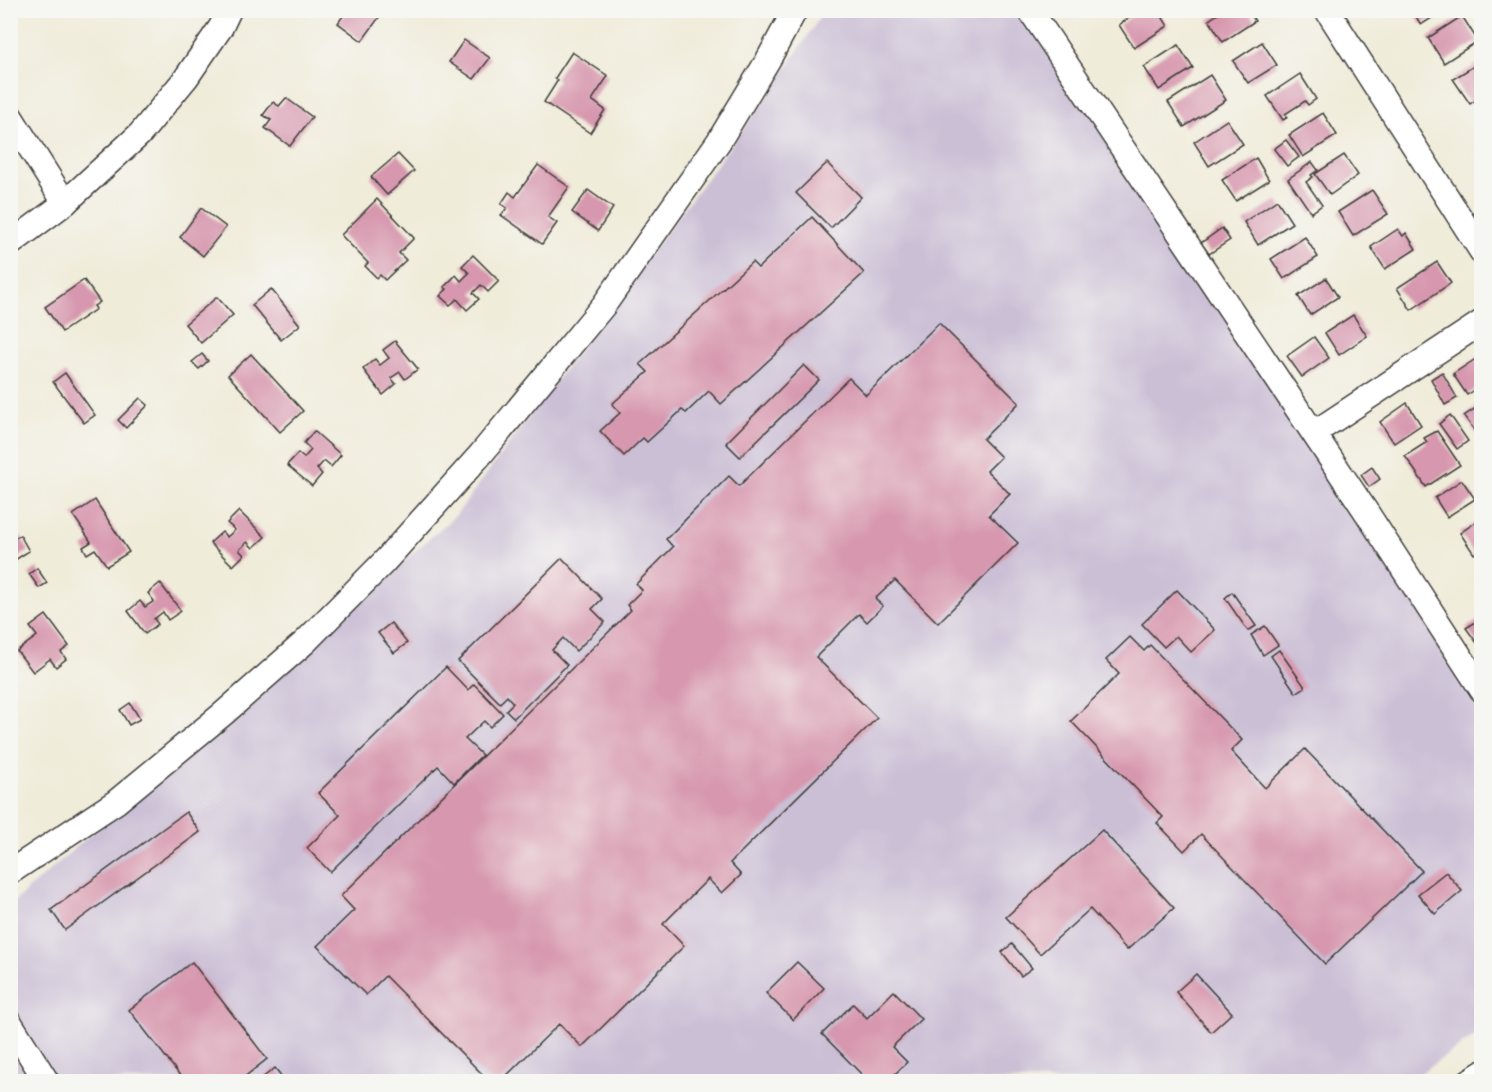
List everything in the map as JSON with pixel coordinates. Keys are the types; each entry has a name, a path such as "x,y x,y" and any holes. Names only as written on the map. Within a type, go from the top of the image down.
{"street":[{"path":"10,244 65,203 140,134 186,78 221,27 229,10"},
{"path":"10,872 116,802 224,713 305,642 384,562 481,454 604,305 719,141 795,10"},
{"path":"1030,10 1314,433 1482,690"},
{"path":"1327,10 1482,252"},
{"path":"10,116 65,203"},
{"path":"1314,433 1482,322"},
{"path":"10,1023 47,1082"},
{"path":"1468,1082 1482,1073"}],"shaded area":[{"path":"824,11 1022,11 1481,695 1481,1032 1409,1081 11,1081 10,905 456,515 767,97"}],"building":[{"path":"347,10 382,10 383,12 362,41 338,23"},
{"path":"1141,10 1158,10 1168,26 1134,48 1119,25"},
{"path":"1224,10 1248,10 1255,21 1223,42 1209,20"},
{"path":"1412,10 1444,10 1421,25"},
{"path":"1462,16 1478,41 1444,63 1428,38"},
{"path":"464,40 490,58 474,79 449,62"},
{"path":"1262,42 1277,65 1248,83 1233,61"},
{"path":"1178,45 1193,68 1159,90 1144,67"},
{"path":"572,52 608,76 592,100 605,110 590,133 544,102 558,80 555,78"},
{"path":"1482,61 1482,96 1470,104 1453,79"},
{"path":"1300,74 1316,99 1308,105 1305,101 1285,114 1288,117 1283,120 1267,96"},
{"path":"1210,75 1226,100 1184,127 1168,102"},
{"path":"286,98 312,117 290,146 265,128 271,120 263,115 273,102 279,106"},
{"path":"1323,113 1337,135 1303,157 1289,135"},
{"path":"1227,120 1243,144 1209,166 1194,142"},
{"path":"1286,140 1299,157 1287,166 1274,149"},
{"path":"398,154 414,171 387,195 371,177"},
{"path":"1344,155 1358,175 1330,195 1315,174"},
{"path":"1256,158 1269,180 1236,201 1222,180"},
{"path":"1312,162 1318,170 1306,182 1322,205 1311,213 1288,179"},
{"path":"827,163 861,197 831,228 796,193"},
{"path":"538,165 569,187 548,217 557,223 542,244 501,215 507,208 501,204 509,192 515,197"},
{"path":"588,190 613,208 598,231 572,212"},
{"path":"1372,190 1388,214 1353,236 1338,212"},
{"path":"377,199 414,238 399,253 406,260 385,280 380,275 377,278 365,266 368,263 341,235"},
{"path":"1277,200 1292,223 1258,245 1244,222"},
{"path":"201,208 226,227 203,256 180,237"},
{"path":"812,217 864,273 721,404 709,391 686,413 682,410 647,442 643,438 624,456 600,431 620,413 612,404 648,372 640,364 752,262 758,268"},
{"path":"1222,228 1230,240 1209,254 1201,243"},
{"path":"1398,229 1403,236 1406,233 1416,249 1385,269 1371,247"},
{"path":"1305,237 1318,257 1284,279 1271,259"},
{"path":"473,255 499,281 488,292 481,285 473,293 479,299 467,310 457,299 450,305 440,296 447,289 444,287 456,275 461,281 469,273 462,266"},
{"path":"1437,262 1451,283 1411,310 1397,288"},
{"path":"1326,278 1338,297 1310,315 1298,296"},
{"path":"84,280 100,302 94,306 96,309 62,332 45,307"},
{"path":"271,289 300,325 281,340 252,305"},
{"path":"217,297 233,315 201,343 185,324"},
{"path":"1353,315 1367,336 1339,355 1325,333"},
{"path":"939,323 1019,403 983,439 1001,457 987,471 1010,494 989,515 1018,543 938,623 895,580 875,599 883,606 867,622 859,614 816,657 877,718 730,863 741,875 722,893 708,879 663,924 684,946 582,1047 559,1024 500,1082 490,1082 385,976 366,995 317,946 354,910 341,896 631,610 627,605 642,590 636,584 673,547 666,539 729,476 739,486 849,378 866,395"},
{"path":"1314,337 1329,358 1302,377 1287,356"},
{"path":"395,341 418,369 405,379 400,372 391,378 396,384 383,395 363,369 375,359 380,365 389,358 383,350"},
{"path":"202,354 208,361 199,369 192,362"},
{"path":"251,354 303,411 280,432 228,375"},
{"path":"1480,356 1482,357 1482,385 1467,395 1453,374"},
{"path":"804,365 819,380 740,457 726,443"},
{"path":"1442,372 1457,398 1445,405 1431,379"},
{"path":"65,373 95,415 84,423 53,382"},
{"path":"140,398 148,405 126,428 118,420"},
{"path":"1407,403 1421,425 1394,443 1380,422"},
{"path":"1482,404 1482,435 1479,437 1464,416"},
{"path":"1450,415 1468,441 1457,449 1439,424"},
{"path":"314,431 341,455 331,467 324,461 317,469 322,474 312,486 287,465 298,453 304,458 311,450 304,443"},
{"path":"1437,431 1460,465 1426,487 1405,456 1427,442 1424,438"},
{"path":"1372,467 1380,479 1369,487 1361,475"},
{"path":"1462,480 1475,499 1447,517 1435,498"},
{"path":"95,500 129,552 107,566 95,549 87,554 83,547 91,542 73,515"},
{"path":"239,511 265,537 253,548 247,542 239,550 244,555 233,566 210,543 222,532 227,537 235,530 227,523"},
{"path":"1482,518 1482,549 1474,554 1460,533"},
{"path":"20,535 29,551 15,560 10,552 10,541"},
{"path":"562,558 602,599 592,609 605,622 576,651 563,638 552,650 567,665 514,718 506,710 513,703 507,696 500,703 458,661"},
{"path":"37,568 47,583 39,588 29,574"},
{"path":"160,583 181,611 168,620 163,612 154,619 158,624 145,634 128,611 140,601 145,607 154,601 148,593"},
{"path":"1177,590 1215,630 1191,652 1176,636 1164,647 1142,624"},
{"path":"1232,592 1256,626 1248,631 1225,598"},
{"path":"46,615 69,646 61,652 66,659 56,667 50,659 33,672 17,651 37,636 30,627"},
{"path":"1482,618 1482,650 1466,628"},
{"path":"391,623 407,643 394,653 378,633"},
{"path":"1265,626 1278,645 1263,655 1251,635"},
{"path":"1130,637 1144,651 1150,645 1242,740 1231,751 1265,788 1305,749 1422,871 1325,964 1201,834 1184,851 1157,823 1163,817 1071,721 1119,674 1106,660"},
{"path":"1279,650 1305,687 1296,693 1271,656"},
{"path":"446,667 468,690 474,684 503,714 490,727 484,721 465,739 482,755 454,783 438,766 330,872 307,848 340,815 318,793"},
{"path":"130,703 140,719 129,725 120,710"},
{"path":"186,812 200,832 65,930 51,910"},
{"path":"1102,830 1174,908 1127,950 1090,909 1040,954 1006,917"},
{"path":"1446,872 1462,891 1435,914 1418,894"},
{"path":"1012,944 1032,968 1021,976 1002,952"},
{"path":"192,962 267,1059 238,1082 185,1082 129,1010"},
{"path":"797,962 824,988 793,1020 766,993"},
{"path":"1196,974 1232,1013 1211,1032 1176,992"},
{"path":"894,991 921,1019 892,1047 907,1062 887,1082 869,1082 822,1034 853,1004 867,1018"},
{"path":"275,1068 286,1082 257,1082"}]}
